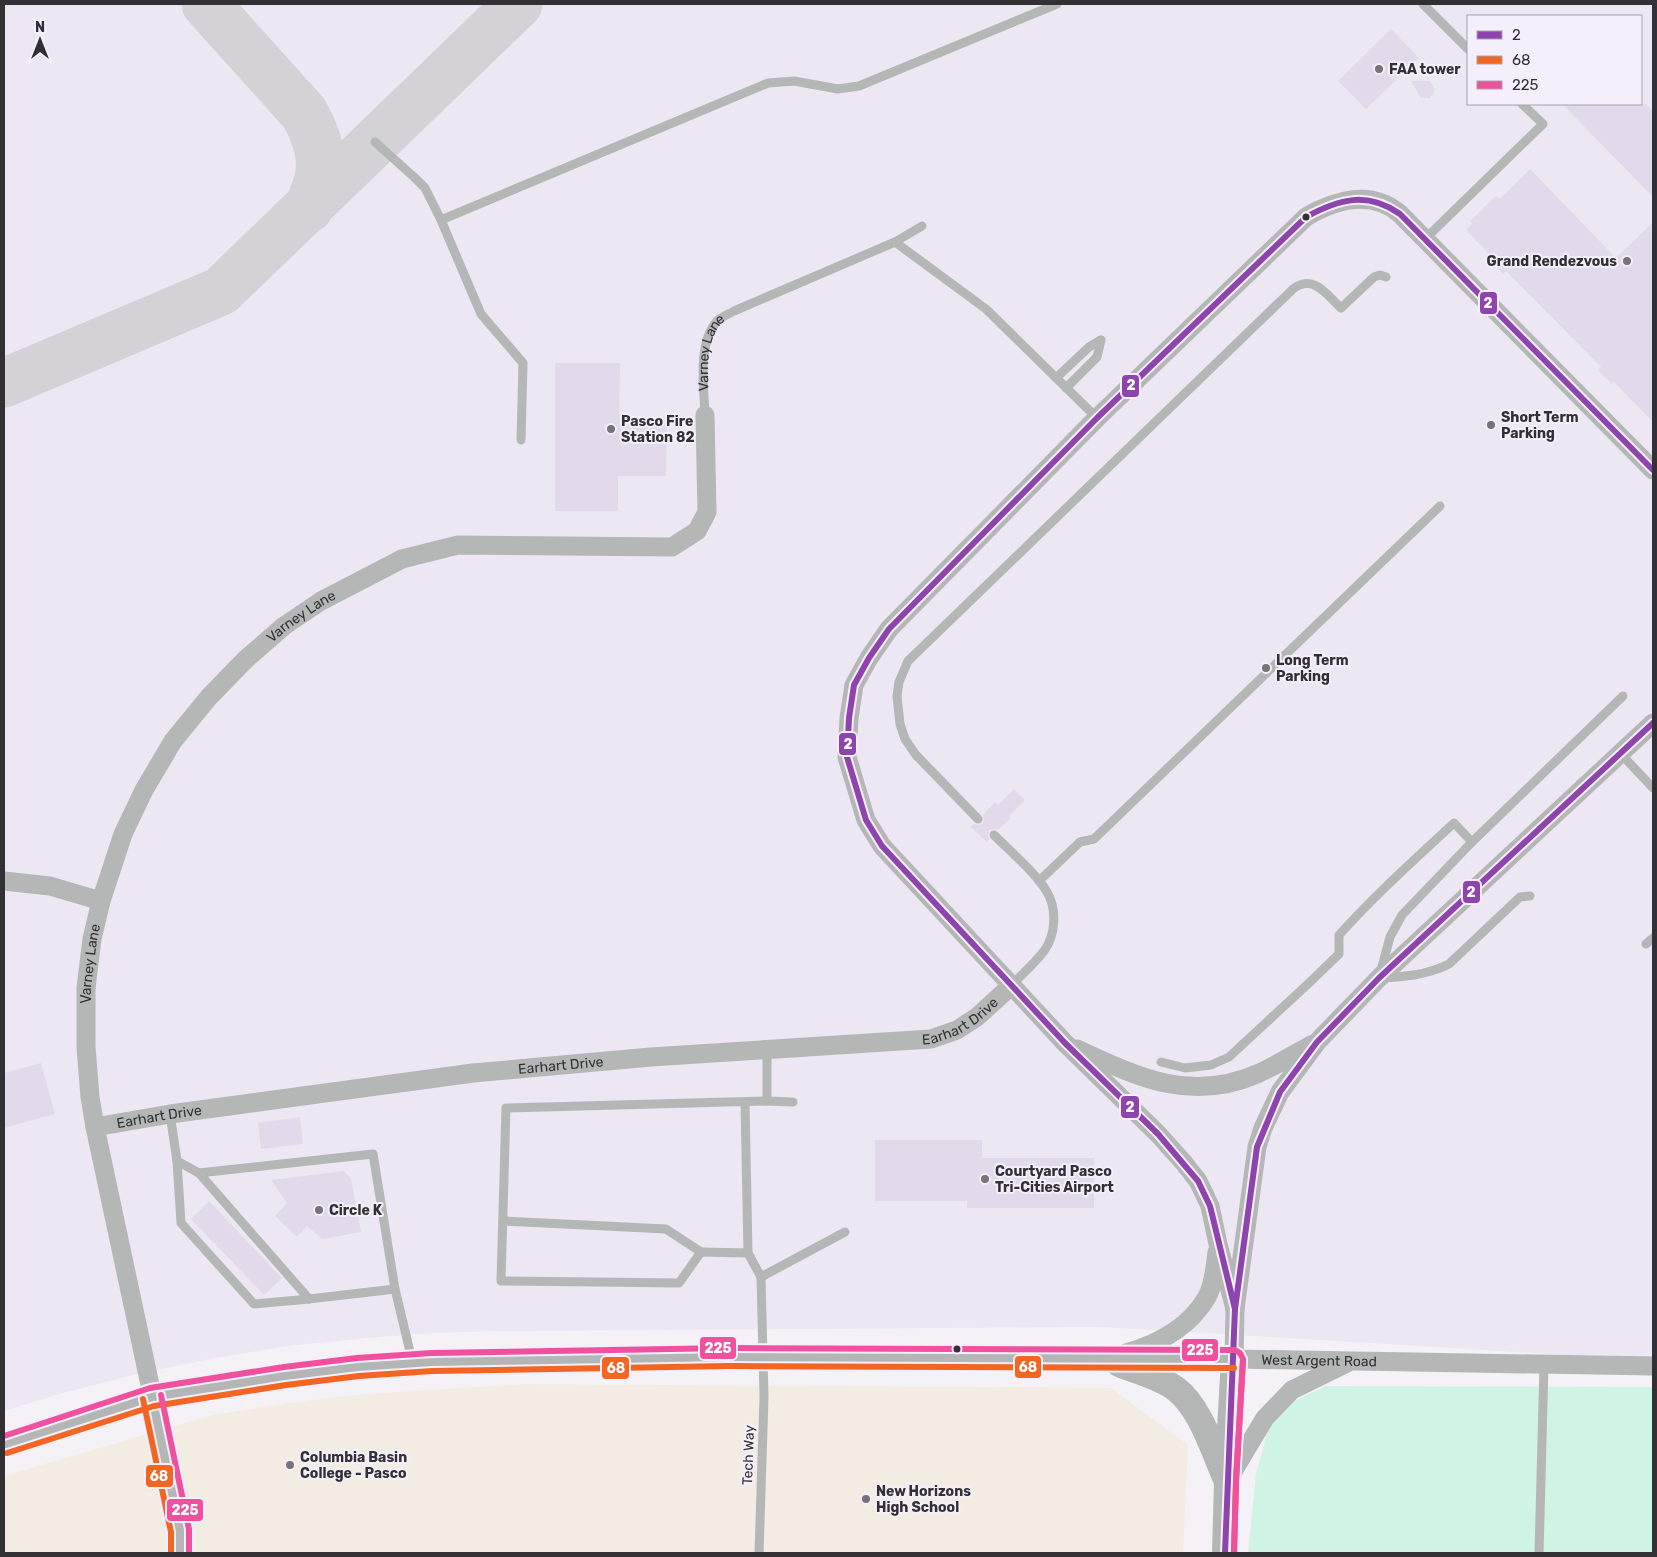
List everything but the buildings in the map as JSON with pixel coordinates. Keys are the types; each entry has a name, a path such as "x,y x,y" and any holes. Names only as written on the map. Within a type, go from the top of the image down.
{"main road":[{"name":"West Argent Road","path":"4,1445 152,1397 285,1376 358,1367 413,1363 523,1359 1234,1359"},
{"path":"1105,1359 1164,1382 1182,1395 1199,1421 1227,1481"},
{"path":"1225,1553 1234,1359"}],"street":[{"path":"1236,1309 1218,1244 1210,1206 1198,1181 1189,1169 1158,1134 1065,1043 882,846 866,820 847,757 854,685 869,658 889,629 1097,418 1306,217 1338,201 1368,200 1393,208 1426,238 1653,470"},
{"name":"Varney Lane","path":"180,1553 180,1531 144,1349 95,1127 90,1097 86,1047 86,988 92,939 101,901 123,834 144,790 172,741 215,691 246,659 284,626 321,601 402,559 458,545 672,547 697,531 707,512 705,415"},
{"path":"1234,1359 1236,1309 1257,1147 1263,1128 1280,1092 1317,1042 1379,978 1653,724"},
{"path":"4,881 50,886 101,901"},
{"name":"Earhart Drive","path":"95,1127 170,1114 473,1073 562,1064 931,1039 957,1030 977,1017 1012,985"},
{"path":"1065,1043 1131,1074 1154,1081 1175,1085 1210,1087 1241,1080 1257,1074 1317,1042"},
{"path":"1105,1359 1145,1348 1172,1335 1190,1319 1207,1297 1214,1276 1218,1244"},
{"name":"West Argent Road","path":"1234,1359 1653,1366"},
{"path":"1227,1481 1265,1418 1292,1390 1350,1361"}],"lane":[{"path":"441,220 768,83 794,81 838,89 859,86 1057,4"},
{"path":"1424,4 1467,48"},
{"path":"1426,238 1542,124 1523,105"},
{"path":"375,142 425,188 441,220 481,314 523,363 521,440"},
{"name":"Varney Lane","path":"705,415 703,364 707,338 718,320 895,242 922,226"},
{"path":"895,242 986,309 1097,418"},
{"path":"978,819 916,755 905,739 900,724 897,696 899,682 908,661 914,653 1259,321 1300,284 1308,283 1319,287 1341,308 1374,277 1380,274 1386,277"},
{"path":"1056,378 1089,348 1101,340 1097,356 1066,388"},
{"path":"1039,880 1080,842 1094,839 1440,506"},
{"path":"1530,896 1520,897 1449,964 1436,970 1406,977 1379,978 1390,937 1402,915 1472,842 1623,696"},
{"path":"1621,754 1653,788"},
{"path":"1161,1062 1185,1068 1211,1064 1229,1057 1339,954 1339,935 1373,898 1454,823 1472,842"},
{"path":"994,834 1039,880 1048,892 1054,920 1052,934 1044,950 1012,985"},
{"path":"767,1050 767,1101"},
{"path":"701,1252 679,1283 501,1280 506,1108 767,1101 793,1102"},
{"path":"746,1102 748,1253 761,1277 845,1232"},
{"path":"170,1114 177,1161 181,1223 254,1304 395,1289"},
{"path":"199,1173 373,1154 395,1289 413,1363"},
{"path":"177,1161 199,1173 309,1299"},
{"path":"503,1221 666,1229 701,1252 748,1253"},
{"name":"Tech Way","path":"759,1553 764,1397 761,1277"},
{"path":"1540,1553 1544,1365"}],"shaded area":[{"path":"4,4 1653,4 1653,1360 1103,1327 498,1331 433,1333 288,1346 210,1359 133,1375 59,1394 4,1411"},
{"path":"524,1384 1111,1388 1188,1445 1183,1553 4,1553 4,1476 212,1415 365,1394"}],"green space":[{"path":"1326,1386 1653,1387 1653,1553 1248,1553 1256,1474 1268,1430 1290,1403"}],"taxiway":[{"path":"206,4 304,113 308,120 318,144 320,161 318,182 309,208"},
{"path":"4,383 221,291 518,4"}],"transit line":[{"name":"2","path":"1235,1309 1210,1206 1198,1181 1158,1134 1065,1043 882,846 866,820 847,757 849,718 854,685 869,658 889,629 1097,418 1306,217 1342,202 1353,200 1376,202 1400,214 1653,470"},
{"name":"2","path":"1225,1553 1235,1309 1257,1147 1280,1092 1317,1042 1379,978 1653,723"},
{"name":"225","path":"4,1436 150,1388 284,1367 357,1358 432,1353 730,1348 1235,1350 1240,1353 1243,1359 1234,1553"},
{"name":"68","path":"1234,1553 1243,1360"},
{"name":"68","path":"7,1453 154,1406 286,1385 359,1376 432,1371 730,1366 1234,1368"},
{"name":"225","path":"161,1395 189,1529 189,1553"},
{"name":"68","path":"143,1399 171,1532 171,1553"}],"place":[{"name":"FAA tower","path":"1379,69"},
{"name":"Grand Rendezvous","path":"1627,261"},
{"name":"Short Term Parking","path":"1491,425"},
{"name":"Pasco Fire Station 82","path":"611,429"},
{"name":"Long Term Parking","path":"1266,668"},
{"name":"Courtyard Pasco Tri-Cities Airport","path":"985,1179"},
{"name":"Circle K","path":"319,1210"},
{"name":"Columbia Basin College - Pasco","path":"290,1465"},
{"name":"New Horizons High School","path":"866,1499"}]}
